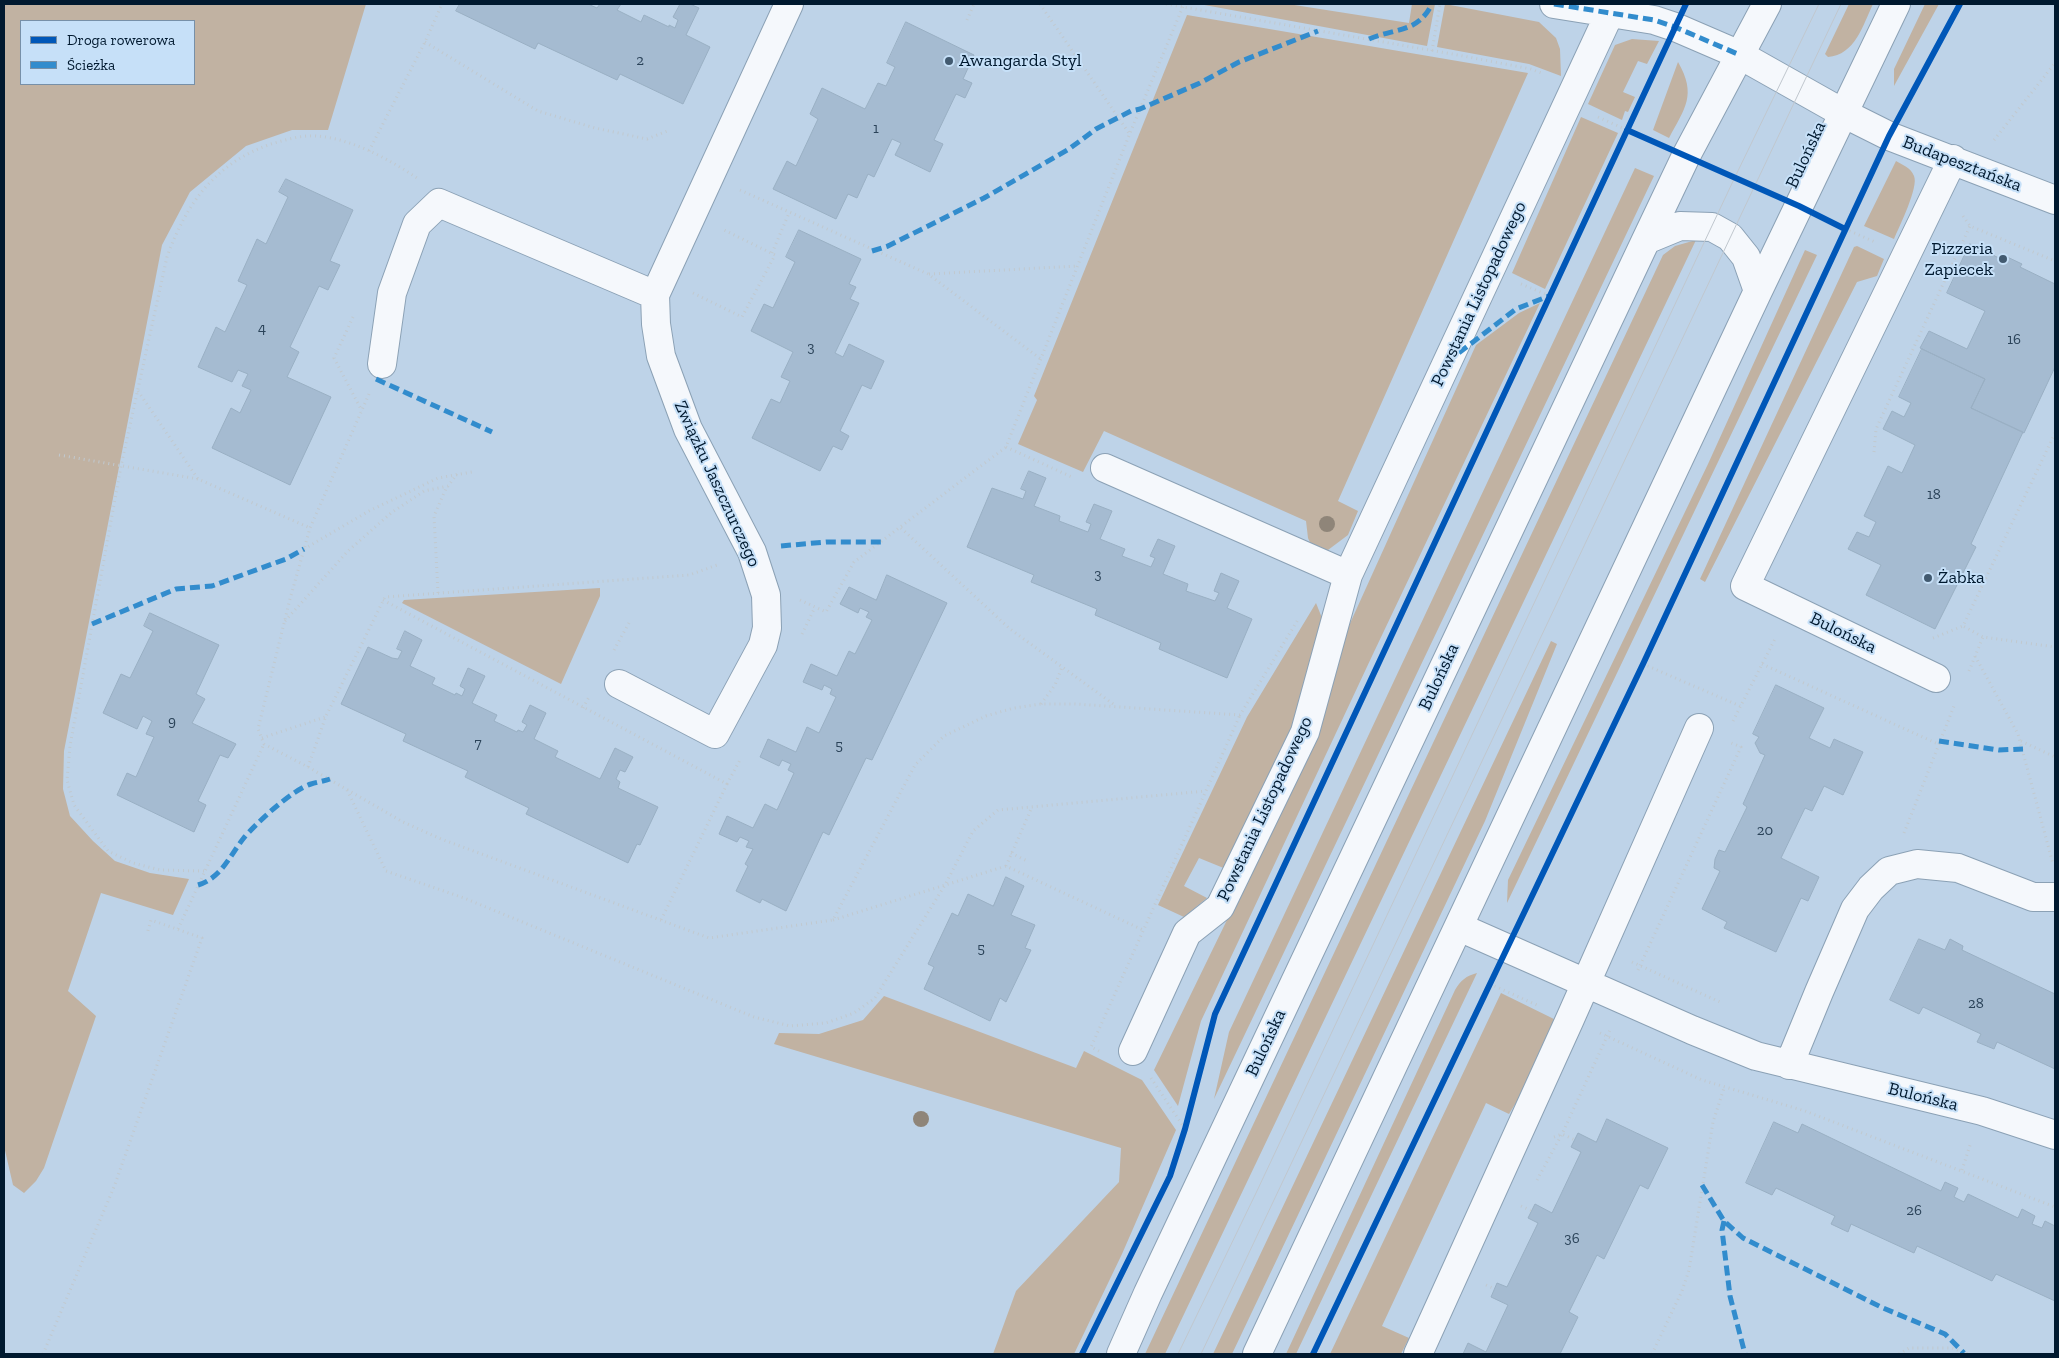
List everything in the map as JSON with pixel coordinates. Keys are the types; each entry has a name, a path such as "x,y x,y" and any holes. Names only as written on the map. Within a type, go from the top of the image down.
{"main road":[{"name":"Związku Jaszczurczego","path":"619,684 715,734 762,645 767,628 766,595 752,552 685,420 661,356 656,324 655,295 789,4"},
{"path":"1554,4 1612,8 1675,27 1740,55"},
{"name":"Bulońska","path":"1121,1354 1148,1293 1686,156 1767,4"},
{"name":"Bulońska","path":"1257,1354 1842,113 1896,4"},
{"name":"Powstania Listopadowego","path":"1133,1051 1187,933 1220,907 1305,732 1348,576 1612,8"},
{"name":"Budapesztańska","path":"1740,55 1842,113 1889,136 2055,200"},
{"name":"Bulońska","path":"1936,678 1745,586 1953,160"},
{"path":"382,364 392,293 417,224 439,203 655,295"},
{"path":"1646,240 1680,226 1712,227 1730,237 1746,257 1758,291"},
{"path":"1105,468 1348,576"},
{"path":"1418,1354 1602,948 1699,728"},
{"path":"1790,1065 1855,909 1871,888 1889,871 1917,864 1958,868 2033,897 2055,897"},
{"name":"Bulońska","path":"1458,927 1756,1056 1982,1111 2055,1136"}],"path":[{"path":"368,151 425,42 442,4"},
{"path":"967,20 974,4"},
{"path":"1040,4 1130,133"},
{"path":"1166,4 1184,5 1531,69 1548,75"},
{"path":"1432,51 1440,4"},
{"path":"795,598 826,612 854,562 1006,447 1042,360 1130,133 1184,5"},
{"path":"425,42 538,111 595,128 647,138 670,130"},
{"path":"1988,147 2055,62"},
{"path":"1605,120 1627,130"},
{"path":"204,872 160,870 133,863 108,850 74,805 67,780 70,746 121,466 167,257 178,228 200,193 225,167 254,150 291,138 316,136 343,140 412,175"},
{"path":"710,177 928,274 1042,360"},
{"path":"772,254 789,213"},
{"path":"688,290 742,317 775,255 717,226"},
{"path":"1874,452 1876,429 1970,226 2055,261"},
{"path":"928,274 1078,266"},
{"path":"1532,288 1550,296"},
{"path":"178,929 264,744 258,728 284,622 310,528 382,364"},
{"path":"137,391 198,479"},
{"path":"2055,433 1963,626 1983,637 2055,647"},
{"path":"59,455 198,479 310,528"},
{"path":"304,549 369,511 438,478 472,472"},
{"path":"438,593 434,516 448,486 457,474"},
{"path":"422,486 424,491"},
{"path":"284,622 348,551 391,513 424,491 448,486"},
{"path":"901,528 1010,629 1116,706"},
{"path":"308,767 326,716 385,597 690,576 728,561"},
{"path":"383,600 727,784 660,920"},
{"path":"347,788 386,871 464,898 754,1017 790,1026 826,1023 854,1013 875,998 945,885 972,831 998,810 1206,792 1240,715 1302,614"},
{"path":"1732,723 1778,632"},
{"path":"1975,656 2021,741 2055,872"},
{"path":"1642,664 1740,706"},
{"path":"1762,664 1938,744 1889,871"},
{"path":"1041,704 1055,685 1062,667"},
{"path":"833,920 915,765 944,736 986,716 1014,708 1041,704 1116,706 1240,715"},
{"path":"262,738 326,716"},
{"path":"1640,966 1741,747 1724,739"},
{"path":"2021,741 2055,757"},
{"path":"264,744 347,788 403,822 441,839 709,938 833,920 1006,866 1143,930"},
{"path":"1006,866 1032,806"},
{"path":"1012,853 1027,861"},
{"path":"44,1354 114,1187 202,938 151,920 147,934"},
{"path":"1602,948 1729,1006"},
{"path":"1607,1036 1678,1070 1724,1088 1805,1111 2055,1206"},
{"path":"1148,1074 1185,1129"},
{"path":"1652,1354 1682,1291 1689,1270 1713,1122 1724,1088"},
{"path":"1553,1137 1562,1134 1575,1140"},
{"path":"1962,1170 1973,1137"},
{"path":"1899,1354 1908,1348 1952,1348 1968,1354"}],"shaded area":[{"path":"4,4 366,4 328,130 292,130 246,146 190,192 162,245 64,751 63,789 70,816 115,861 150,873 189,879 173,915 101,893 68,991 96,1016 44,1168 36,1181 24,1193 13,1185 4,1146"},
{"path":"1199,4 1288,4 1409,23 1412,4 1435,4 1427,46"},
{"path":"1445,4 1539,22 1556,38 1560,49 1561,76 1529,64 1437,47"},
{"path":"1849,4 1873,4 1857,38 1845,51 1828,57 1825,54"},
{"path":"1925,4 1939,4 1894,86 1894,69"},
{"path":"1187,15 1528,73 1338,501 1358,511 1348,535 1328,550 1312,547 1308,538 1306,521 1104,431 1083,472 1018,444 1037,400 1034,396"},
{"path":"1632,39 1659,41 1647,64 1638,61 1623,92 1635,97 1628,112 1625,111 1622,120 1588,104 1615,45"},
{"path":"1678,62 1684,74 1688,93 1684,109 1669,138 1653,130"},
{"path":"1581,117 1618,133 1545,289 1512,273"},
{"path":"1896,161 1911,171 1915,181 1911,198 1894,239 1864,226"},
{"path":"1635,168 1654,176 1214,1099 1229,1032"},
{"path":"1696,240 1165,1354 1145,1354 1663,255 1675,246"},
{"path":"1857,246 1884,259 1877,276 1857,282 1705,582 1700,579 1854,247"},
{"path":"1805,250 1817,255 1507,903 1508,880 1708,464"},
{"path":"1540,303 1201,1021 1178,1106 1154,1070 1315,739 1347,630 1476,345 1519,313"},
{"path":"600,588 600,596 561,684 402,603 404,600"},
{"path":"1316,603 1322,618 1320,638 1296,721 1226,869 1199,858 1184,886 1207,898 1184,917 1158,905 1247,717"},
{"path":"1551,641 1557,644 1485,821 1232,1354 1213,1354"},
{"path":"1477,973 1296,1354 1286,1354 1455,990 1464,979"},
{"path":"1501,993 1558,1021 1549,1049 1509,1114 1486,1103 1382,1326 1409,1338 1401,1354 1330,1354"},
{"path":"884,996 1076,1068 1084,1051 1142,1080 1176,1130 1122,1254 1074,1354 993,1354 1016,1291 1119,1182 1121,1148 774,1044 779,1033 819,1034 863,1020"}],"building":[{"path":"460,4 588,4 597,8 600,4 621,4 617,10 641,22 644,15 675,28 678,20 673,17 680,4 690,4 699,8 686,35 710,47 683,104 620,74 617,80 538,43 535,49 456,11"},
{"path":"906,22 974,55 963,79 972,83 965,98 956,94 934,140 943,144 930,172 895,155 901,143 892,139 874,177 868,174 857,198 848,194 836,219 773,189 787,161 796,166 818,119 810,114 822,88 865,109 878,83 886,86 895,67 887,63"},
{"path":"286,179 353,210 330,261 340,265 328,290 319,286 290,347 299,352 287,377 331,397 290,485 212,448 231,408 240,413 251,390 242,386 248,374 238,370 232,382 198,367 216,327 225,332 247,285 238,281 257,239 266,244 288,197 279,192"},
{"path":"799,230 861,259 849,284 856,287 850,299 859,303 835,353 843,357 849,344 884,361 871,389 862,385 840,431 849,436 842,450 833,446 820,471 752,438 771,399 780,403 790,381 781,377 793,352 751,331 764,304 773,308 795,262 786,257"},
{"path":"1970,244 2001,259 2003,255 2022,264 2020,267 2055,284 2055,367 2024,433 1971,408 1985,379 1920,348 1929,331 1967,349 1985,311 1947,293"},
{"path":"1922,349 1985,379 1971,408 2023,432 1971,544 1976,547 1935,629 1866,595 1881,565 1848,549 1857,532 1869,537 1876,522 1864,516 1888,466 1902,473 1915,445 1883,429 1892,411 1904,417 1911,403 1899,397"},
{"path":"1029,471 1046,478 1034,506 1060,516 1059,521 1088,532 1091,524 1086,522 1094,504 1112,511 1100,539 1125,549 1122,556 1151,567 1155,558 1150,556 1158,539 1175,546 1163,574 1188,584 1186,591 1215,601 1219,593 1214,591 1221,573 1239,581 1227,608 1252,619 1227,678 1159,649 1161,643 1095,615 1097,609 1031,582 1034,575 967,547 992,488 1023,499 1026,491 1021,489"},
{"path":"887,575 947,603 872,760 866,758 829,835 823,832 786,911 762,899 760,903 736,891 748,866 745,864 753,849 746,847 749,841 740,837 737,842 719,834 727,816 753,828 765,804 777,810 794,773 788,770 791,764 782,760 779,766 760,757 768,739 796,752 807,727 819,733 836,697 830,694 832,689 824,685 822,690 803,682 811,664 837,676 849,651 855,654 872,620 866,617 869,612 860,608 858,613 840,604 849,587 876,600"},
{"path":"150,613 219,645 196,694 205,699 192,723 236,744 228,758 220,755 198,801 206,805 194,832 117,795 127,773 136,777 154,737 146,734 152,721 143,716 137,729 103,713 121,674 130,678 153,631 144,626"},
{"path":"405,631 422,640 410,666 435,678 432,684 455,695 456,693 462,696 465,689 460,686 468,668 485,676 472,703 497,715 494,721 517,732 518,730 523,732 527,725 522,722 530,705 546,713 534,739 558,751 555,757 600,779 615,748 633,757 625,772 620,770 616,779 620,782 618,788 658,807 640,845 637,844 628,863 526,814 529,808 465,777 468,771 403,741 406,734 341,704 368,647 398,659 402,651 397,649"},
{"path":"1776,685 1824,708 1809,738 1830,748 1834,739 1863,752 1843,795 1824,786 1812,811 1805,808 1781,858 1819,877 1808,901 1801,898 1776,952 1724,928 1727,922 1702,909 1720,871 1714,868 1715,859 1719,850 1725,852 1747,807 1743,804 1765,755 1760,753 1755,743 1759,737 1753,734"},
{"path":"1006,877 1024,886 1011,915 1035,925 1025,948 1031,950 1006,1002 1000,998 990,1021 924,989 934,967 928,964 952,913 958,916 968,894 993,906"},
{"path":"1919,939 1945,950 1950,939 1963,946 1962,950 2055,994 2055,1069 1997,1042 1994,1049 1977,1042 1981,1034 1923,1007 1919,1014 1890,1000"},
{"path":"1607,1119 1668,1148 1648,1189 1640,1185 1604,1259 1597,1255 1569,1312 1578,1317 1560,1354 1463,1354 1468,1343 1486,1352 1508,1305 1491,1297 1497,1283 1507,1287 1538,1223 1528,1218 1535,1204 1552,1213 1581,1152 1571,1147 1578,1133 1596,1142"},
{"path":"1774,1122 1798,1133 1802,1124 1941,1191 1945,1182 1958,1188 1954,1197 1964,1202 1968,1194 2018,1218 2022,1209 2035,1216 2032,1224 2042,1228 2045,1221 2055,1226 2055,1301 1996,1274 1992,1281 1917,1246 1914,1253 1851,1224 1848,1232 1831,1224 1835,1216 1776,1188 1772,1195 1746,1183"}],"tram line":[{"path":"1178,1354 1256,1193 1735,177 1819,4"},
{"path":"1201,1354 1841,4"}],"marked path":[{"path":"1369,39 1413,25 1420,20 1432,4"},
{"path":"1554,4 1654,20 1740,55"},
{"path":"872,251 888,246 984,198 1069,149 1096,129 1131,111 1140,109 1200,83 1239,62 1318,31"},
{"path":"1447,362 1516,309 1549,296"},
{"path":"376,379 492,432"},
{"path":"781,546 826,542 882,542"},
{"path":"92,624 176,589 212,586 286,559 304,549"},
{"path":"1939,741 1999,750 2023,749"},
{"path":"198,885 206,882 219,872 243,839 265,816 303,787 330,779"},
{"path":"1702,1185 1724,1221 1743,1238 1883,1308 1945,1334 1964,1353"},
{"path":"1724,1221 1722,1230 1730,1296 1745,1354"}],"cycle path":[{"path":"1082,1354 1170,1176 1185,1129 1215,1014 1686,4"},
{"path":"1313,1354 1643,664 1889,136 1960,4"},
{"path":"1627,130 1799,206 1845,229"}],"place":[{"name":"Awangarda Styl","path":"949,61"},
{"name":"Pizzeria Zapiecek","path":"2003,259"},
{"name":"Żabka","path":"1928,578"}]}
